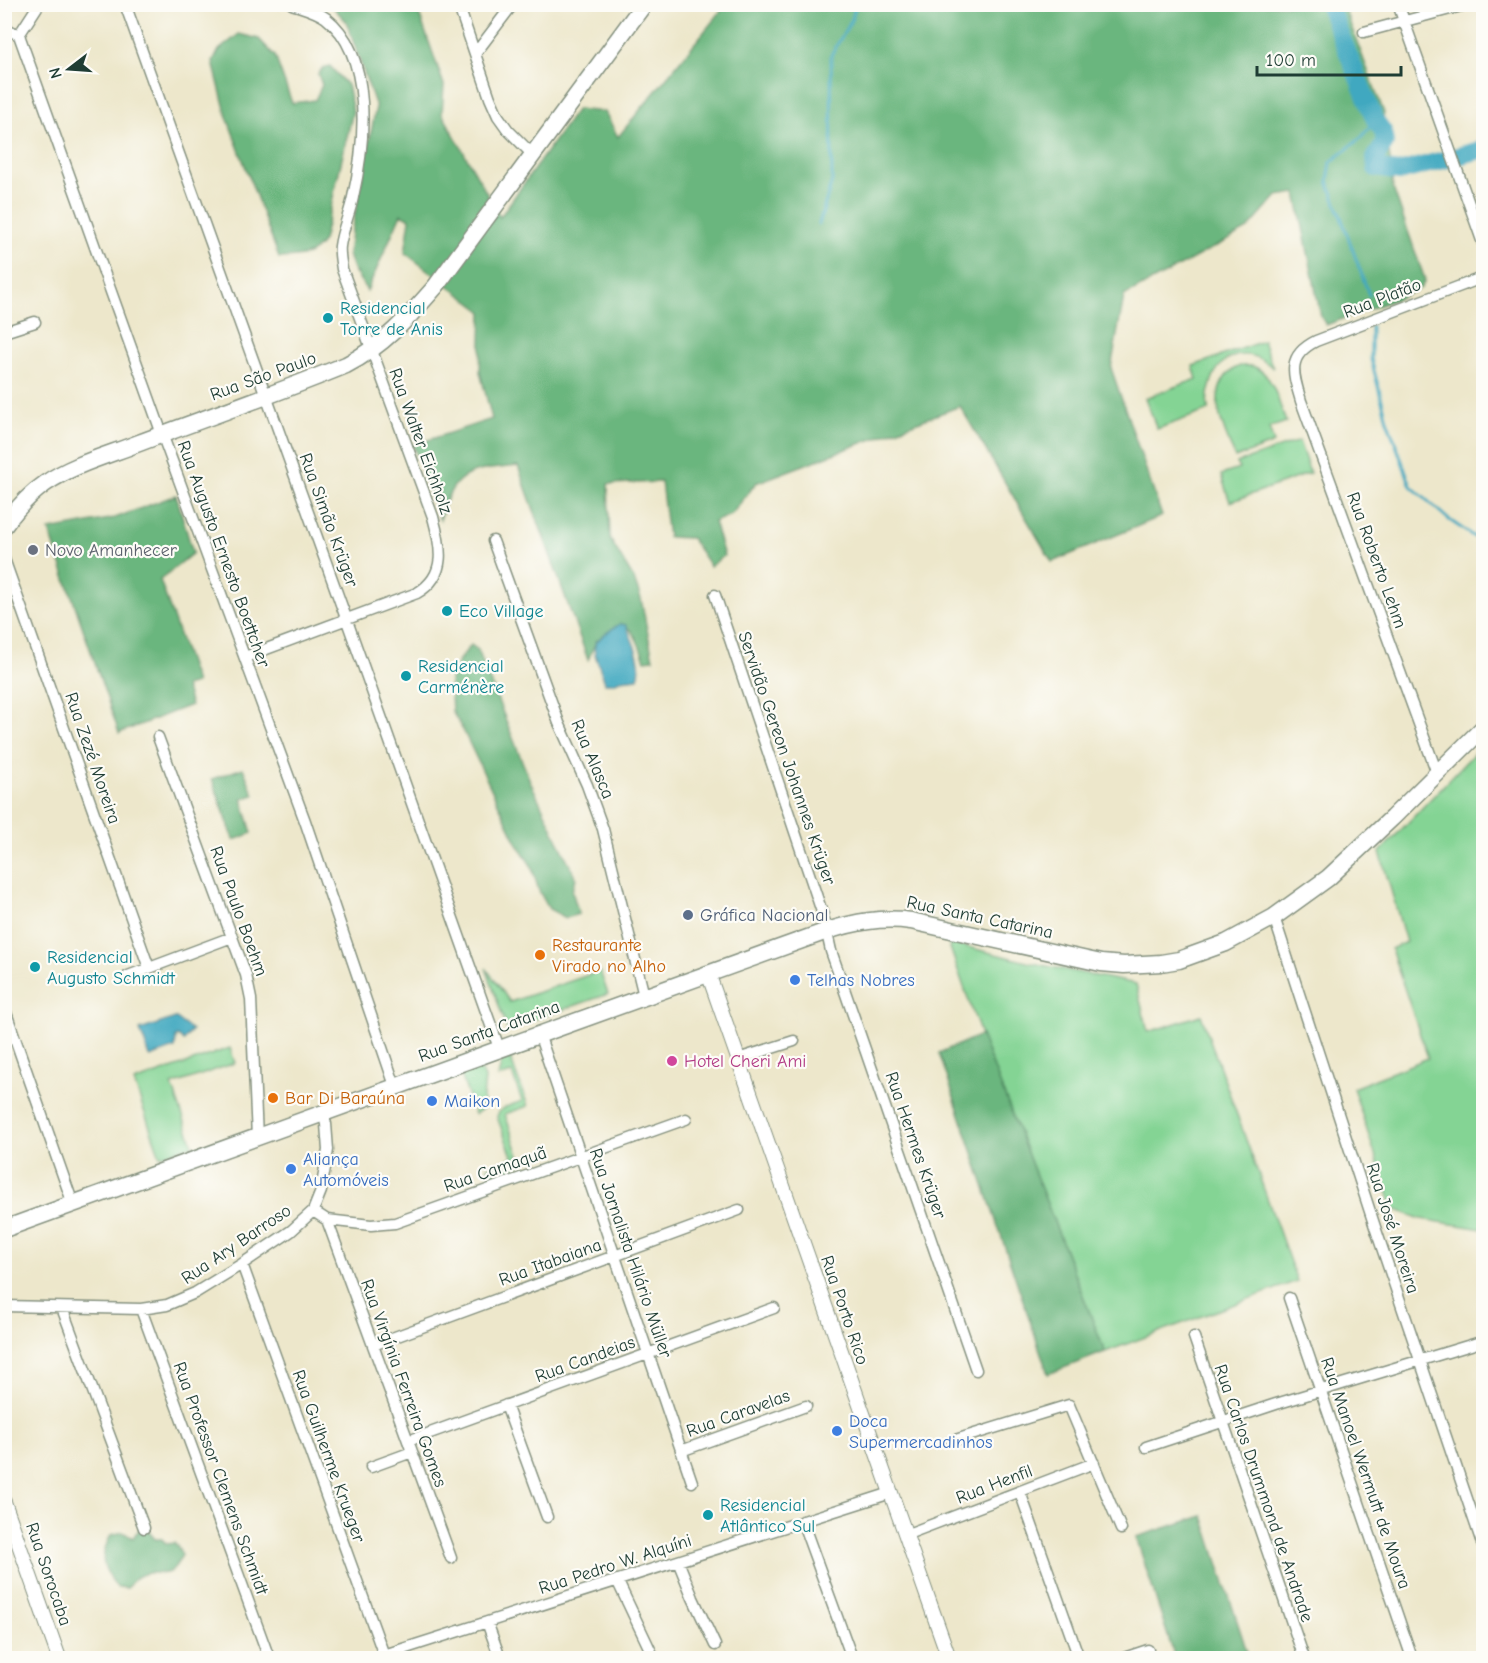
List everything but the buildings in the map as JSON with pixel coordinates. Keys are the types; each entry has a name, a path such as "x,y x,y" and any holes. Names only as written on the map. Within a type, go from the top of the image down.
{"main road":[{"name":"Rua São Paulo","path":"4,526 32,494 55,478 162,434 346,365 371,351 398,328 436,286 644,4"},
{"name":"Rua Santa Catarina","path":"4,1229 708,973 827,931 870,920 911,921 1101,963 1124,965 1161,963 1193,956 1226,943 1274,917 1328,878 1484,727"},
{"name":"Rua Porto Rico","path":"708,973 949,1659"},
{"name":"Rua Sorocaba","path":"4,1502 59,1659"}],"street":[{"path":"4,28 19,35 39,4"},
{"name":"Rua Simão Krüger","path":"125,4 499,1048"},
{"name":"Rua Walter Eichholz","path":"244,657 417,593 432,581 439,565 439,542 433,517 344,276 340,258 340,246 353,198 363,142 363,113 359,79 352,57 336,28 318,13 292,4"},
{"path":"458,4 498,116 532,155"},
{"path":"475,54 513,4"},
{"path":"1398,4 1484,246"},
{"path":"1364,32 1469,4"},
{"name":"Rua Augusto Ernesto Boettcher","path":"19,35 162,434 305,821 395,1086"},
{"name":"Rua Platão","path":"1296,356 1306,346 1316,341 1484,277"},
{"path":"4,332 35,322"},
{"name":"Rua Roberto Lehm","path":"1296,356 1293,370 1301,401 1437,773"},
{"name":"Rua Alasca","path":"494,541 559,723 587,785 603,829 645,996"},
{"name":"Rua Zezé Moreira","path":"4,559 149,968"},
{"name":"Servidão Gereon Johannes Krüger","path":"715,595 827,931"},
{"name":"Rua Paulo Boehm","path":"158,737 246,975 251,999 257,1138"},
{"name":"Rua José Moreira","path":"1274,917 1372,1219 1484,1549"},
{"name":"Rua Hermes Krüger","path":"827,931 831,951 976,1370"},
{"path":"128,976 232,937"},
{"path":"4,1007 73,1204"},
{"name":"Rua Jornalista Hilário Müller","path":"538,1034 692,1482"},
{"path":"738,1059 794,1041"},
{"name":"Rua Ary Barroso","path":"4,1306 141,1309 176,1302 195,1293 291,1231 313,1210 321,1191 328,1150 323,1113"},
{"name":"Rua Camaquã","path":"313,1210 327,1220 371,1225 395,1223 686,1119"},
{"name":"Rua Itabaiana","path":"373,1345 739,1210"},
{"name":"Rua Virgínia Ferreira Gomes","path":"327,1220 451,1558"},
{"name":"Rua Guilherme Krueger","path":"242,1264 385,1657"},
{"name":"Rua Manoel Wermutt de Moura","path":"1289,1298 1412,1659"},
{"path":"62,1308 144,1528"},
{"name":"Rua Candeias","path":"408,1441 774,1308"},
{"name":"Rua Professor Clemens Schmidt","path":"141,1309 269,1659"},
{"name":"Rua Carlos Drummond de Andrade","path":"1194,1337 1304,1659"},
{"path":"1146,1447 1320,1390 1484,1341"},
{"path":"506,1405 547,1517"},
{"name":"Rua Caravelas","path":"681,1450 806,1406"},
{"path":"952,1441 1070,1406 1121,1529"},
{"path":"371,1467 412,1452"},
{"name":"Rua Henfil","path":"905,1535 1094,1463"},
{"path":"1020,1492 1079,1659"},
{"name":"Rua Pedro W. Alquíni","path":"385,1657 487,1622 891,1493"},
{"path":"802,1521 852,1659"},
{"path":"678,1561 715,1645"},
{"path":"617,1580 654,1659"},
{"path":"487,1622 500,1659"},
{"path":"1124,1659 1148,1650"}],"green space":[{"path":"331,5 416,5 444,85 442,113 500,217 577,109 605,112 618,137 726,5 1343,5 1384,113 1377,139 1389,152 1393,188 1425,280 1421,288 1399,298 1326,325 1321,317 1296,193 1277,196 1248,229 1124,296 1111,368 1162,516 1052,562 960,406 756,483 731,515 714,522 724,556 710,566 691,538 668,537 661,482 608,484 610,539 634,579 641,599 653,659 645,660 633,634 621,624 596,641 588,660 518,466 488,469 466,476 451,491 440,520 413,445 492,419 480,372 482,311 405,253 410,219 401,214 367,291 353,269 348,255 351,233 376,107 346,21"},
{"path":"239,34 259,39 275,56 292,103 315,100 322,85 318,74 323,68 330,66 347,85 353,111 323,241 309,254 279,258 227,117 213,62 219,50"},
{"path":"1263,341 1273,368 1254,356 1235,356 1227,360 1214,375 1208,396 1209,410 1157,429 1145,398 1197,379 1193,366"},
{"path":"1240,366 1255,367 1267,377 1275,391 1286,422 1269,428 1274,443 1235,458 1221,419 1218,400 1219,390 1225,378"},
{"path":"1299,441 1310,473 1230,502 1221,475 1239,469 1237,463"},
{"path":"176,495 193,553 160,580 196,683 185,686 191,705 119,733 49,530 115,518"},
{"path":"471,645 478,650 530,781 576,878 572,891 579,914 566,918 549,909 539,891 531,865 520,849 452,711 450,679 459,660"},
{"path":"1483,744 1484,1228 1482,1229 1421,1219 1393,1209 1353,1088 1428,1058 1391,949 1406,942 1380,852"},
{"path":"243,768 254,795 242,799 252,833 234,840 212,779"},
{"path":"948,942 1027,962 1136,984 1148,1032 1201,1015 1297,1281 1105,1352 981,1035"},
{"path":"486,968 510,1002 600,971 608,994 507,1029"},
{"path":"981,1035 1105,1352 1048,1374 939,1053"},
{"path":"230,1048 235,1063 172,1085 193,1145 160,1156 134,1082"},
{"path":"509,1054 528,1106 505,1114 522,1164 491,1176 488,1167 512,1156 497,1117 498,1114 503,1109 522,1101 512,1073 498,1077 503,1056"},
{"path":"473,1067 480,1069 485,1078 482,1109 475,1114 460,1072"},
{"path":"1203,1516 1249,1658 1175,1658 1136,1537"},
{"path":"139,1529 148,1531 155,1539 162,1539 166,1544 174,1543 182,1555 167,1573 145,1574 136,1578 127,1588 117,1587 105,1568 103,1556 107,1543 111,1535 123,1532 133,1538"}],"water":[{"path":"620,624 626,625 636,652 640,666 638,678 605,683 594,648 600,637"},
{"path":"175,1018 192,1030 184,1041 176,1037 175,1048 150,1057 140,1030"}],"waterway":[{"path":"819,224 832,181 831,55 852,19 856,4"},
{"path":"1328,4 1375,120 1383,131 1385,143 1375,158 1376,168 1399,172 1484,149"},
{"path":"1369,295 1328,181 1331,162 1362,137 1375,120"},
{"path":"1371,326 1371,359 1387,420 1411,486 1448,519 1480,541"}],"place":[{"name":"Residencial Torre de Anis","path":"328,318"},
{"name":"Novo Amanhecer","path":"33,550"},
{"name":"Eco Village","path":"447,611"},
{"name":"Residencial Carménère","path":"406,676"},
{"name":"Gráfica Nacional","path":"688,915"},
{"name":"Restaurante Virado no Alho","path":"540,955"},
{"name":"Residencial Augusto Schmidt","path":"35,967"},
{"name":"Telhas Nobres","path":"795,980"},
{"name":"Hotel Cheri Ami","path":"672,1061"},
{"name":"Bar Di Baraúna","path":"273,1098"},
{"name":"Maikon","path":"432,1101"},
{"name":"Aliança Automóveis","path":"291,1169"},
{"name":"Doca Supermercadinhos","path":"837,1431"},
{"name":"Residencial Atlântico Sul","path":"708,1515"}]}
